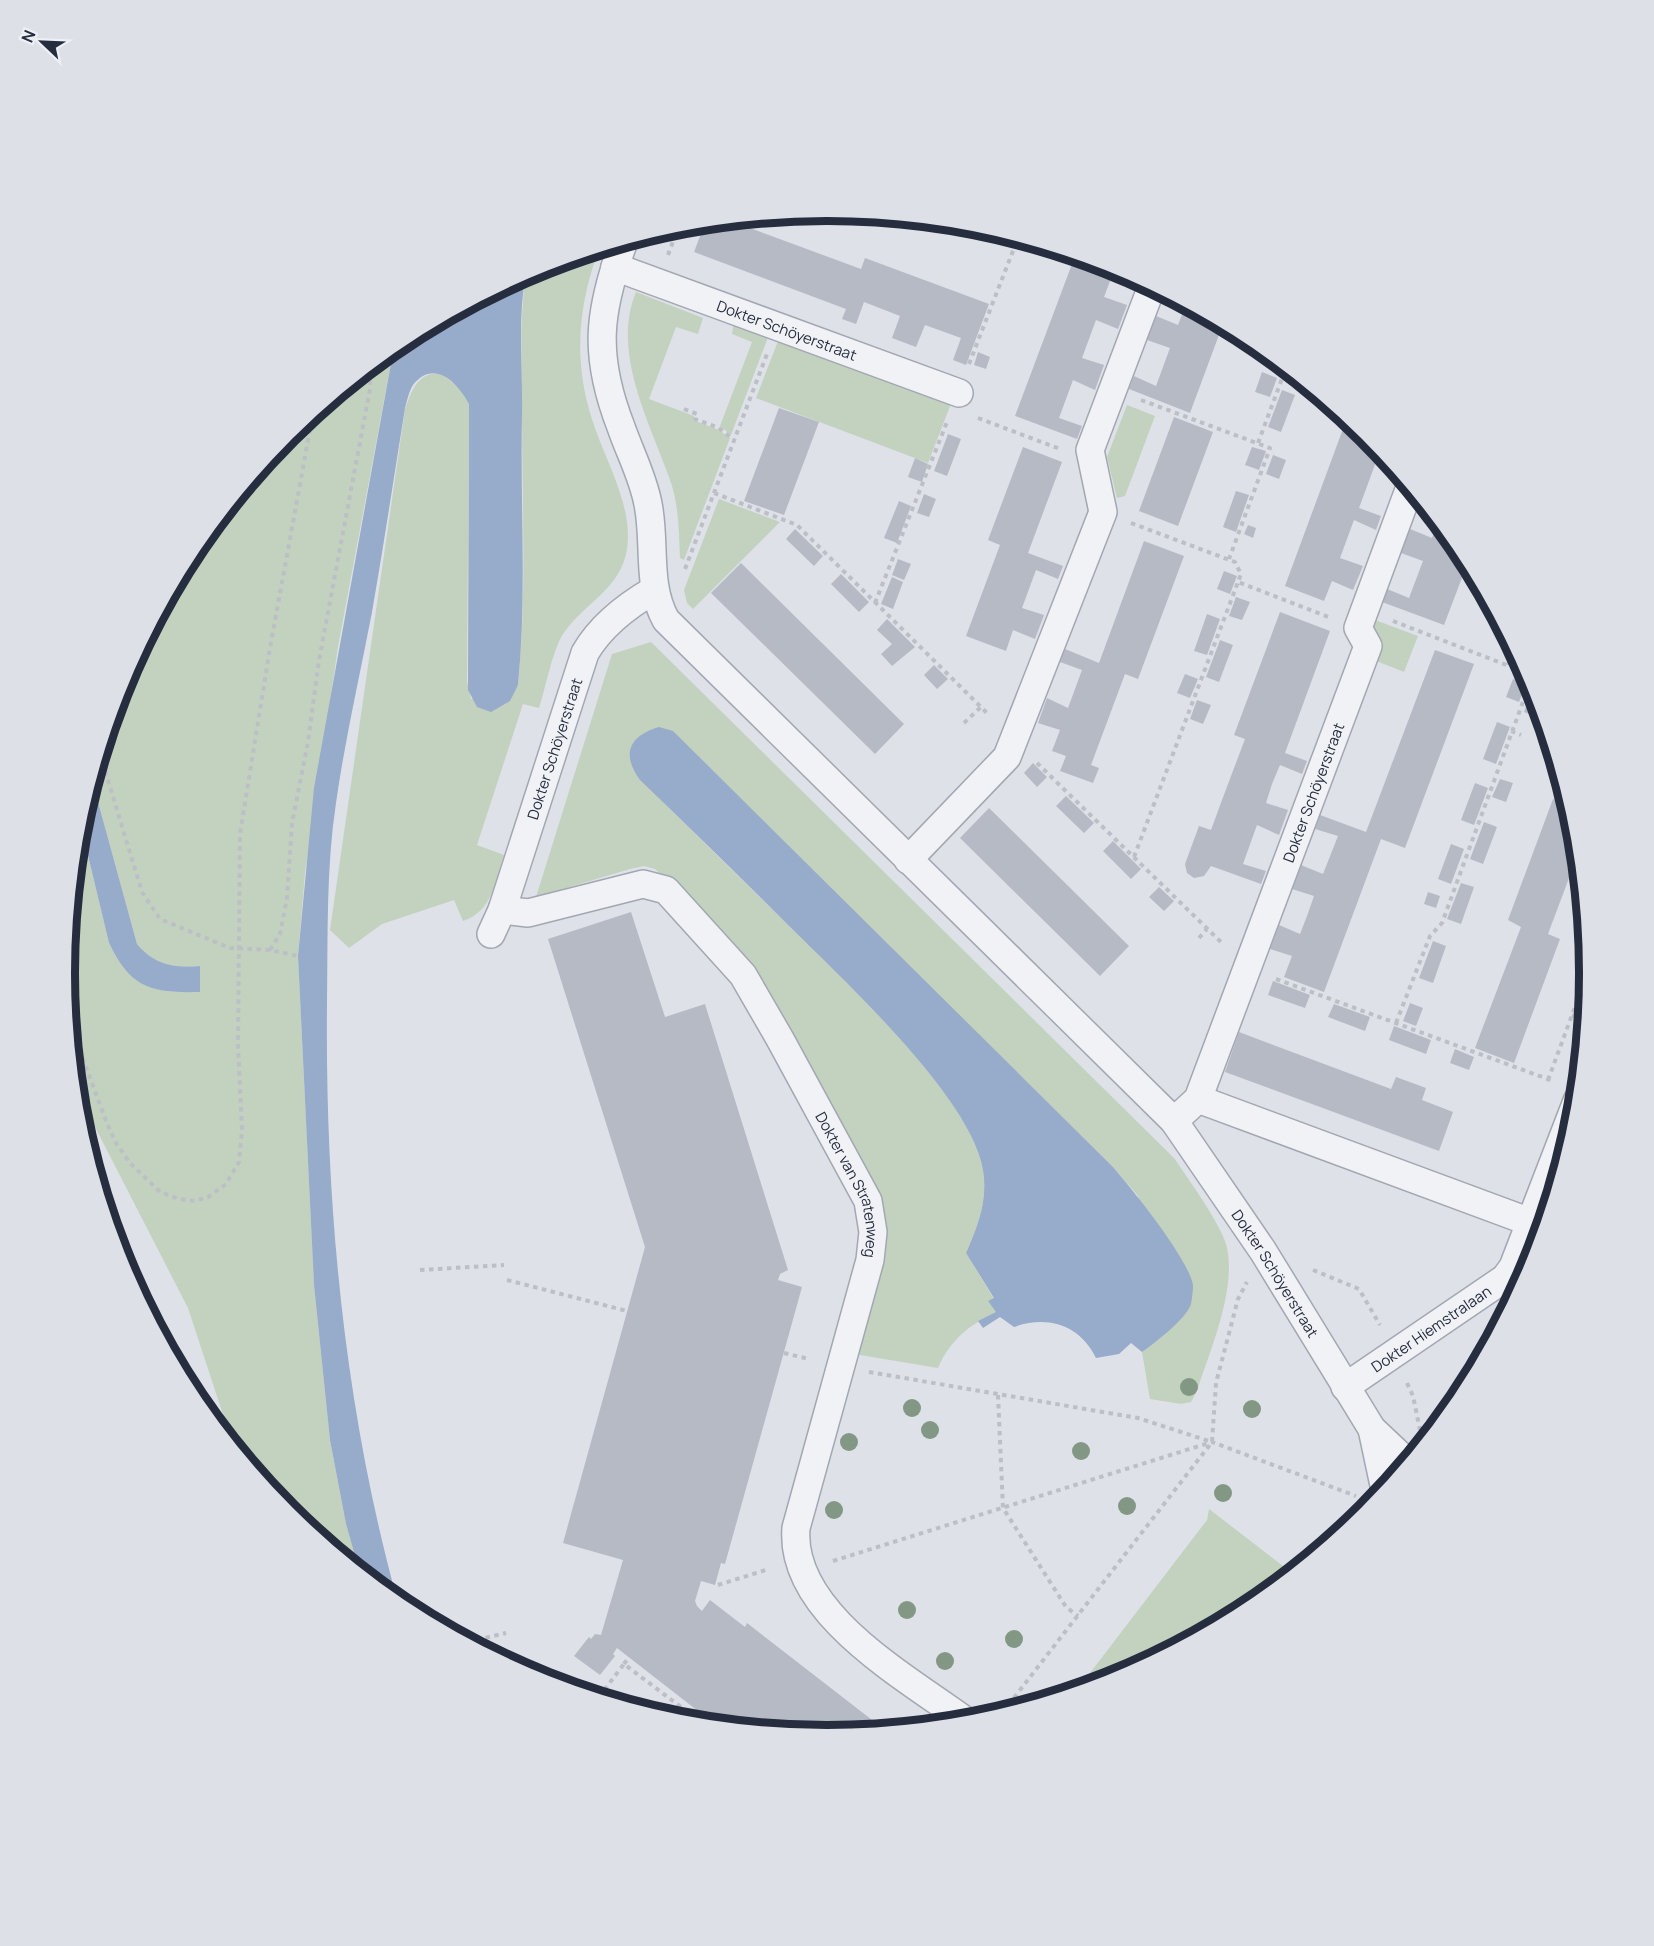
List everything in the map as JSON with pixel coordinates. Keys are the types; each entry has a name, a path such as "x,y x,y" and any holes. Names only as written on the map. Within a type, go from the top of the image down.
{"street":[{"name":"Dokter Schöyerstraat","path":"621,250 602,315 604,372 620,425 646,494 651,521 654,590 658,606 666,620 1174,1121 1263,1251 1372,1429 1402,1457"},
{"name":"Dokter Schöyerstraat","path":"615,267 722,308 739,311 778,325 956,400"},
{"path":"908,860 1007,757 1103,512 1090,450 1149,294"},
{"path":"1361,619 1407,495"},
{"name":"Dokter Schöyerstraat","path":"497,922 585,653 594,638 639,598 654,590"},
{"name":"Dokter Schöyerstraat","path":"1174,1121 1198,1099 1248,969 1368,646 1361,619"},
{"name":"Dokter van Stratenweg","path":"497,922 630,886 656,885 672,896 743,975 868,1201 873,1232 870,1260 796,1528 795,1544 799,1565 821,1605 858,1641 956,1714"},
{"name":"Dokter Hiemstralaan","path":"1522,1261 1530,1222 1568,1092"},
{"path":"1198,1099 1530,1222"},
{"name":"Dokter Hiemstralaan","path":"1345,1387 1517,1272"},
{"name":"Dokter Schöyerstraat","path":"1372,1429 1382,1480"}],"path":[{"path":"875,603 1015,245"},
{"path":"654,590 682,578 778,325"},
{"path":"270,950 280,934 287,898 292,824 308,742 319,660 370,389 370,375"},
{"path":"1258,443 1283,375"},
{"path":"1112,389 1270,448 1228,559"},
{"path":"956,400 1092,461"},
{"path":"684,409 697,414 695,419 719,428 734,440"},
{"path":"79,1049 116,1143 130,1163 160,1192 187,1200 208,1197 226,1184 239,1162 242,1129 238,1046 240,834 270,648 310,427"},
{"path":"714,493 797,525 1248,969 1548,1080 1568,1092"},
{"path":"1103,512 1228,559 1234,562 1241,574 1134,857"},
{"path":"1238,582 1514,667"},
{"path":"1508,665 1510,659"},
{"path":"1396,1023 1430,936 1442,923 1526,695"},
{"path":"964,723 981,707"},
{"path":"1512,731 1521,735"},
{"path":"104,768 142,892 160,919 230,948 270,950 298,956"},
{"path":"1199,938 1207,929"},
{"path":"1548,1080 1578,999"},
{"path":"1572,1015 1577,1017"},
{"path":"1011,1702 1212,1442 1216,1383 1238,1299 1263,1251 1359,1289 1396,1352 1413,1396 1420,1434"},
{"path":"420,1270 504,1265"},
{"path":"507,1280 627,1311"},
{"path":"784,1353 841,1367 1138,1418 1212,1442 1360,1497 1357,1506"},
{"path":"998,1394 1003,1508 1066,1607 1078,1616"},
{"path":"718,1585 799,1565 1003,1508 1212,1442"},
{"path":"480,1639 506,1633"},
{"path":"604,1691 629,1657"},
{"path":"624,1664 688,1712"}],"green space":[{"path":"596,258 582,317 581,363 589,408 619,488 627,519 627,549 623,563 610,585 572,623 559,641 539,708 523,704 477,845 504,855 495,886 486,903 473,916 463,921 454,900 382,924 349,948 330,930 405,409 416,384 432,374 440,373 461,389 469,403 467,681 471,699 518,685 523,582 522,325 525,285 539,278"},
{"path":"636,292 703,318 698,334 676,327 649,399 694,416 693,420 719,430 730,438 684,560 680,558 677,513 672,486 645,416 631,366 628,341 629,316"},
{"path":"467,314 459,322 445,329 441,328"},
{"path":"734,321 770,332 731,435 720,426 752,342 732,334"},
{"path":"780,336 952,401 928,463 756,398"},
{"path":"392,360 338,647 305,873 298,956 314,1285 330,1440 346,1524 356,1559 295,1505 227,1427 188,1308 88,1113 81,1071 75,973 81,875 86,846 109,943 125,969 145,985 157,989 170,992 200,991 200,966 165,964 150,957 137,944 96,796 115,731 132,685 176,597 230,515 295,441 369,376"},
{"path":"1127,405 1155,416 1125,496 1117,498 1107,457"},
{"path":"719,499 780,522 693,609 687,603 684,590"},
{"path":"1375,620 1418,636 1404,672 1374,660 1371,629"},
{"path":"651,642 1174,1158 1203,1200 1223,1235 1229,1261 1226,1299 1221,1318 1197,1391 1191,1402 1181,1404 1150,1399 1142,1352 1162,1337 1138,1196 1113,1167 924,981 641,780 867,1003 929,1073 954,1107 973,1140 983,1170 984,1192 978,1223 966,1253 994,1299 988,1301 997,1312 962,1334 948,1349 938,1368 860,1355 856,1351 880,1200 755,967 655,869 644,866 630,869 536,897 612,654"},
{"path":"1209,1509 1286,1569 1203,1624 1160,1647 1085,1679 1207,1520"}],"water":[{"path":"524,285 521,326 523,584 518,685 510,701 491,712 477,707 468,690 469,404 459,388 445,376 429,374 421,377 413,385 405,408 372,612 336,803 328,902 327,1079 334,1230 351,1380 379,1529 394,1588 356,1559 346,1524 330,1440 314,1285 298,956 314,788 392,360 441,328 445,329 459,322 467,314"},
{"path":"659,727 673,731 1122,1177 1181,1258 1193,1285 1188,1310 1162,1337 1142,1352 1131,1343 1119,1354 1096,1358 1081,1338 1072,1331 1051,1323 1039,1322 1014,1327 1000,1317 983,1328 978,1321 996,1312 988,1301 994,1298 966,1253 978,1223 984,1192 983,1170 973,1140 954,1107 929,1073 867,1003 640,780 631,762 631,747 641,735"},
{"path":"96,796 137,944 151,957 165,964 200,966 200,992 169,991 145,985 126,970 109,943 86,846"}],"building":[{"path":"744,226 861,269 865,258 989,304 966,365 953,360 961,338 925,325 916,347 892,338 900,316 864,302 856,324 842,319 846,309 694,252 702,231"},
{"path":"1056,258 1112,277 1104,297 1127,305 1118,329 1096,320 1082,358 1104,365 1095,390 1073,380 1059,418 1082,426 1077,439 1015,416 1072,264"},
{"path":"1183,311 1220,332 1190,413 1129,389 1134,376 1156,386 1170,348 1147,340 1156,316 1178,325"},
{"path":"978,352 990,357 986,369 974,365"},
{"path":"1262,372 1277,378 1270,397 1255,392"},
{"path":"1282,390 1295,395 1281,432 1268,427"},
{"path":"779,408 819,422 784,515 744,501"},
{"path":"1174,417 1213,432 1178,526 1139,511"},
{"path":"1344,427 1377,460 1359,508 1381,516 1376,530 1354,520 1340,558 1363,566 1353,590 1332,581 1324,601 1285,586"},
{"path":"948,434 961,439 947,476 934,471"},
{"path":"1023,447 1062,462 1028,553 1063,566 1058,579 1036,570 1022,608 1044,615 1035,639 1013,630 1006,651 966,636 1000,545 988,540"},
{"path":"1252,447 1266,451 1259,470 1245,465"},
{"path":"1273,455 1286,460 1279,479 1266,474"},
{"path":"915,458 928,464 922,482 908,477"},
{"path":"1236,491 1249,495 1236,532 1223,527"},
{"path":"924,494 936,499 929,517 917,513"},
{"path":"899,501 911,506 897,543 884,538"},
{"path":"1248,525 1256,528 1253,538 1244,534"},
{"path":"795,529 823,556 814,566 786,539"},
{"path":"1410,529 1432,538 1435,530 1464,574 1444,625 1382,602 1387,589 1409,598 1423,561 1401,553"},
{"path":"1144,541 1184,556 1138,679 1125,674 1091,765 1099,768 1093,783 1060,771 1066,756 1052,751 1060,730 1038,723 1047,698 1068,708 1082,670 1060,662 1065,649 1099,663"},
{"path":"898,559 911,564 904,580 892,575"},
{"path":"741,563 904,724 875,754 711,593"},
{"path":"1224,571 1237,576 1230,594 1217,589"},
{"path":"841,574 869,602 859,612 831,584"},
{"path":"892,577 903,582 893,609 881,604"},
{"path":"1236,597 1250,602 1242,620 1229,616"},
{"path":"1280,612 1330,631 1285,753 1307,761 1302,774 1280,765 1272,784 1266,803 1288,810 1279,835 1257,825 1243,864 1266,871 1261,884 1211,866 1204,876 1194,878 1187,873 1185,864 1199,826 1211,830 1245,739 1234,735"},
{"path":"1207,614 1220,619 1207,655 1194,651"},
{"path":"887,619 915,647 892,666 881,654 892,644 877,630"},
{"path":"1220,640 1233,645 1219,682 1206,677"},
{"path":"1435,650 1474,664 1405,848 1381,839 1324,992 1284,977 1292,956 1270,949 1279,925 1300,934 1307,916 1314,896 1292,889 1301,865 1323,874 1338,836 1315,829 1320,815 1366,832"},
{"path":"934,665 948,679 937,689 924,675"},
{"path":"1185,674 1198,679 1190,698 1177,693"},
{"path":"1513,679 1521,682 1524,690 1519,702 1506,697"},
{"path":"1197,700 1211,705 1203,724 1190,719"},
{"path":"1528,701 1533,716 1524,712"},
{"path":"1497,722 1510,727 1496,764 1483,759"},
{"path":"1033,763 1047,777 1037,787 1024,773"},
{"path":"1500,779 1513,783 1506,802 1492,797"},
{"path":"1475,783 1488,788 1474,825 1461,820"},
{"path":"1066,796 1094,823 1084,833 1056,806"},
{"path":"1553,799 1559,801 1572,870 1548,934 1560,939 1514,1063 1475,1048 1521,927 1508,920"},
{"path":"989,808 1129,946 1100,976 960,838"},
{"path":"1484,822 1497,827 1483,864 1470,859"},
{"path":"1113,841 1141,869 1131,879 1103,851"},
{"path":"1451,844 1464,849 1451,884 1438,879"},
{"path":"1461,883 1474,887 1461,924 1447,919"},
{"path":"1159,887 1174,901 1164,911 1149,897"},
{"path":"1428,892 1440,896 1436,908 1424,904"},
{"path":"631,912 665,1017 705,1004 788,1270 780,1274 778,1280 802,1287 725,1564 721,1563 715,1585 701,1581 695,1601 697,1606 702,1611 710,1600 745,1627 747,1623 876,1723 827,1725 778,1723 703,1715 617,1648 613,1654 615,1656 600,1675 574,1656 589,1637 591,1639 595,1634 601,1635 623,1560 563,1543 645,1247 548,939"},
{"path":"1433,941 1446,946 1433,983 1419,978"},
{"path":"1273,981 1310,995 1305,1008 1268,995"},
{"path":"1410,1003 1423,1008 1416,1026 1403,1021"},
{"path":"1334,1004 1370,1017 1365,1031 1328,1017"},
{"path":"1394,1026 1431,1040 1426,1054 1389,1040"},
{"path":"1239,1032 1391,1089 1396,1077 1426,1088 1422,1100 1453,1112 1439,1151 1225,1072"},
{"path":"1455,1049 1474,1057 1469,1070 1450,1063"}]}
